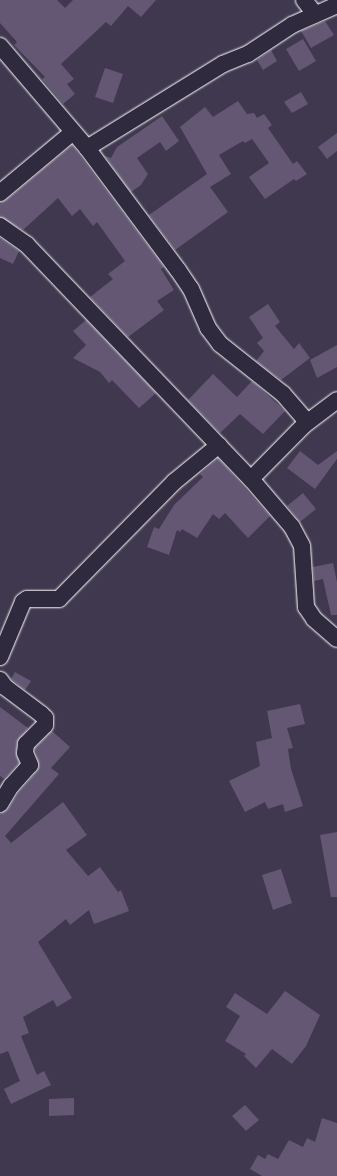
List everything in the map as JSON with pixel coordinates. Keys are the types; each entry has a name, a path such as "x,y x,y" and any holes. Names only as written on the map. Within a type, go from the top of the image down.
{"street":[{"path":"304,0 314,14"},
{"path":"86,148 223,64 248,54 292,25 337,5"},
{"path":"0,46 86,148 184,278 208,328 220,344 283,394 307,422"},
{"path":"0,193 73,132"},
{"path":"0,226 27,245 251,479 292,527 302,546 306,607 314,619 337,639"},
{"path":"251,479 307,422 337,400"},
{"path":"0,657 23,602 27,599 59,599 174,482 219,445"},
{"path":"0,680 5,687 45,718 45,725 26,744 25,753 30,765 11,786 0,804"}],"building":[{"path":"0,0 57,0 65,8 73,0 156,0 141,17 128,6 111,26 106,22 61,64 74,79 67,84 75,94 63,104 42,79 45,77 14,45 17,42 0,23"},
{"path":"325,21 334,35 311,48 301,31"},
{"path":"303,39 316,61 299,71 286,49"},
{"path":"271,50 277,61 263,70 257,60"},
{"path":"105,68 123,74 113,103 95,97"},
{"path":"301,92 308,104 292,113 284,102"},
{"path":"238,101 247,114 254,113 257,118 264,114 272,125 268,128 293,164 297,161 307,174 296,181 294,179 265,199 249,177 269,163 252,139 245,143 243,141 219,155 231,174 210,187 228,212 175,250 149,215 207,174 180,127 205,107 213,117"},
{"path":"162,116 179,141 166,151 160,142 137,158 148,174 141,185 131,192 105,156 111,158 117,147"},
{"path":"337,133 337,151 327,159 318,147"},
{"path":"72,145 164,267 161,269 174,290 157,301 164,310 128,337 90,297 113,279 108,274 125,261 97,222 93,226 80,209 72,216 58,198 23,230 0,217 0,202 6,200"},
{"path":"0,238 19,251 13,264 0,258"},
{"path":"268,304 280,322 275,326 294,349 299,343 310,358 281,380 256,361 264,351 257,343 263,338 249,317"},
{"path":"86,320 156,393 139,408 112,380 109,383 100,372 73,358 86,345 73,331"},
{"path":"337,345 337,367 317,378 310,360"},
{"path":"213,374 237,397 252,381 285,411 263,434 240,414 220,433 188,400"},
{"path":"300,451 318,465 337,451 337,459 315,489 287,468"},
{"path":"218,458 270,516 248,538 225,513 219,519 213,514 197,538 182,529 180,532 177,530 169,555 147,547 154,527 159,529 174,505 203,477 200,474"},
{"path":"303,493 316,509 300,522 287,506"},
{"path":"333,563 337,582 337,615 331,615 323,579 314,581 313,567"},
{"path":"15,672 31,681 25,690 11,679"},
{"path":"300,704 305,724 287,728 293,748 288,749 291,769 303,806 285,812 283,804 268,809 265,802 245,812 229,781 260,766 256,742 272,738 267,711"},
{"path":"0,707 28,728 17,743 16,752 19,763 4,779 0,776"},
{"path":"52,731 70,747 51,768 59,774 5,836 11,843 63,802 87,835 66,850 88,876 100,867 118,892 121,890 129,911 94,924 89,910 70,925 66,919 38,942 72,998 57,1007 53,1000 23,1017 29,1033 21,1036 37,1075 44,1071 51,1085 11,1104 4,1089 20,1081 8,1051 0,1054 0,814 8,809 19,792 37,771 39,766 35,748"},
{"path":"337,832 337,897 331,897 320,835"},
{"path":"281,869 292,903 273,910 262,875"},
{"path":"285,991 320,1015 306,1046 292,1064 272,1049 256,1068 244,1056 246,1054 225,1041 240,1016 226,1007 235,993 267,1014"},
{"path":"74,1098 74,1115 49,1116 49,1099"},
{"path":"245,1105 259,1120 246,1131 232,1116"},
{"path":"322,1118 337,1123 337,1176 262,1176 250,1169 258,1155 265,1159 268,1154 278,1159 289,1140 303,1147 307,1138 315,1142"}]}
